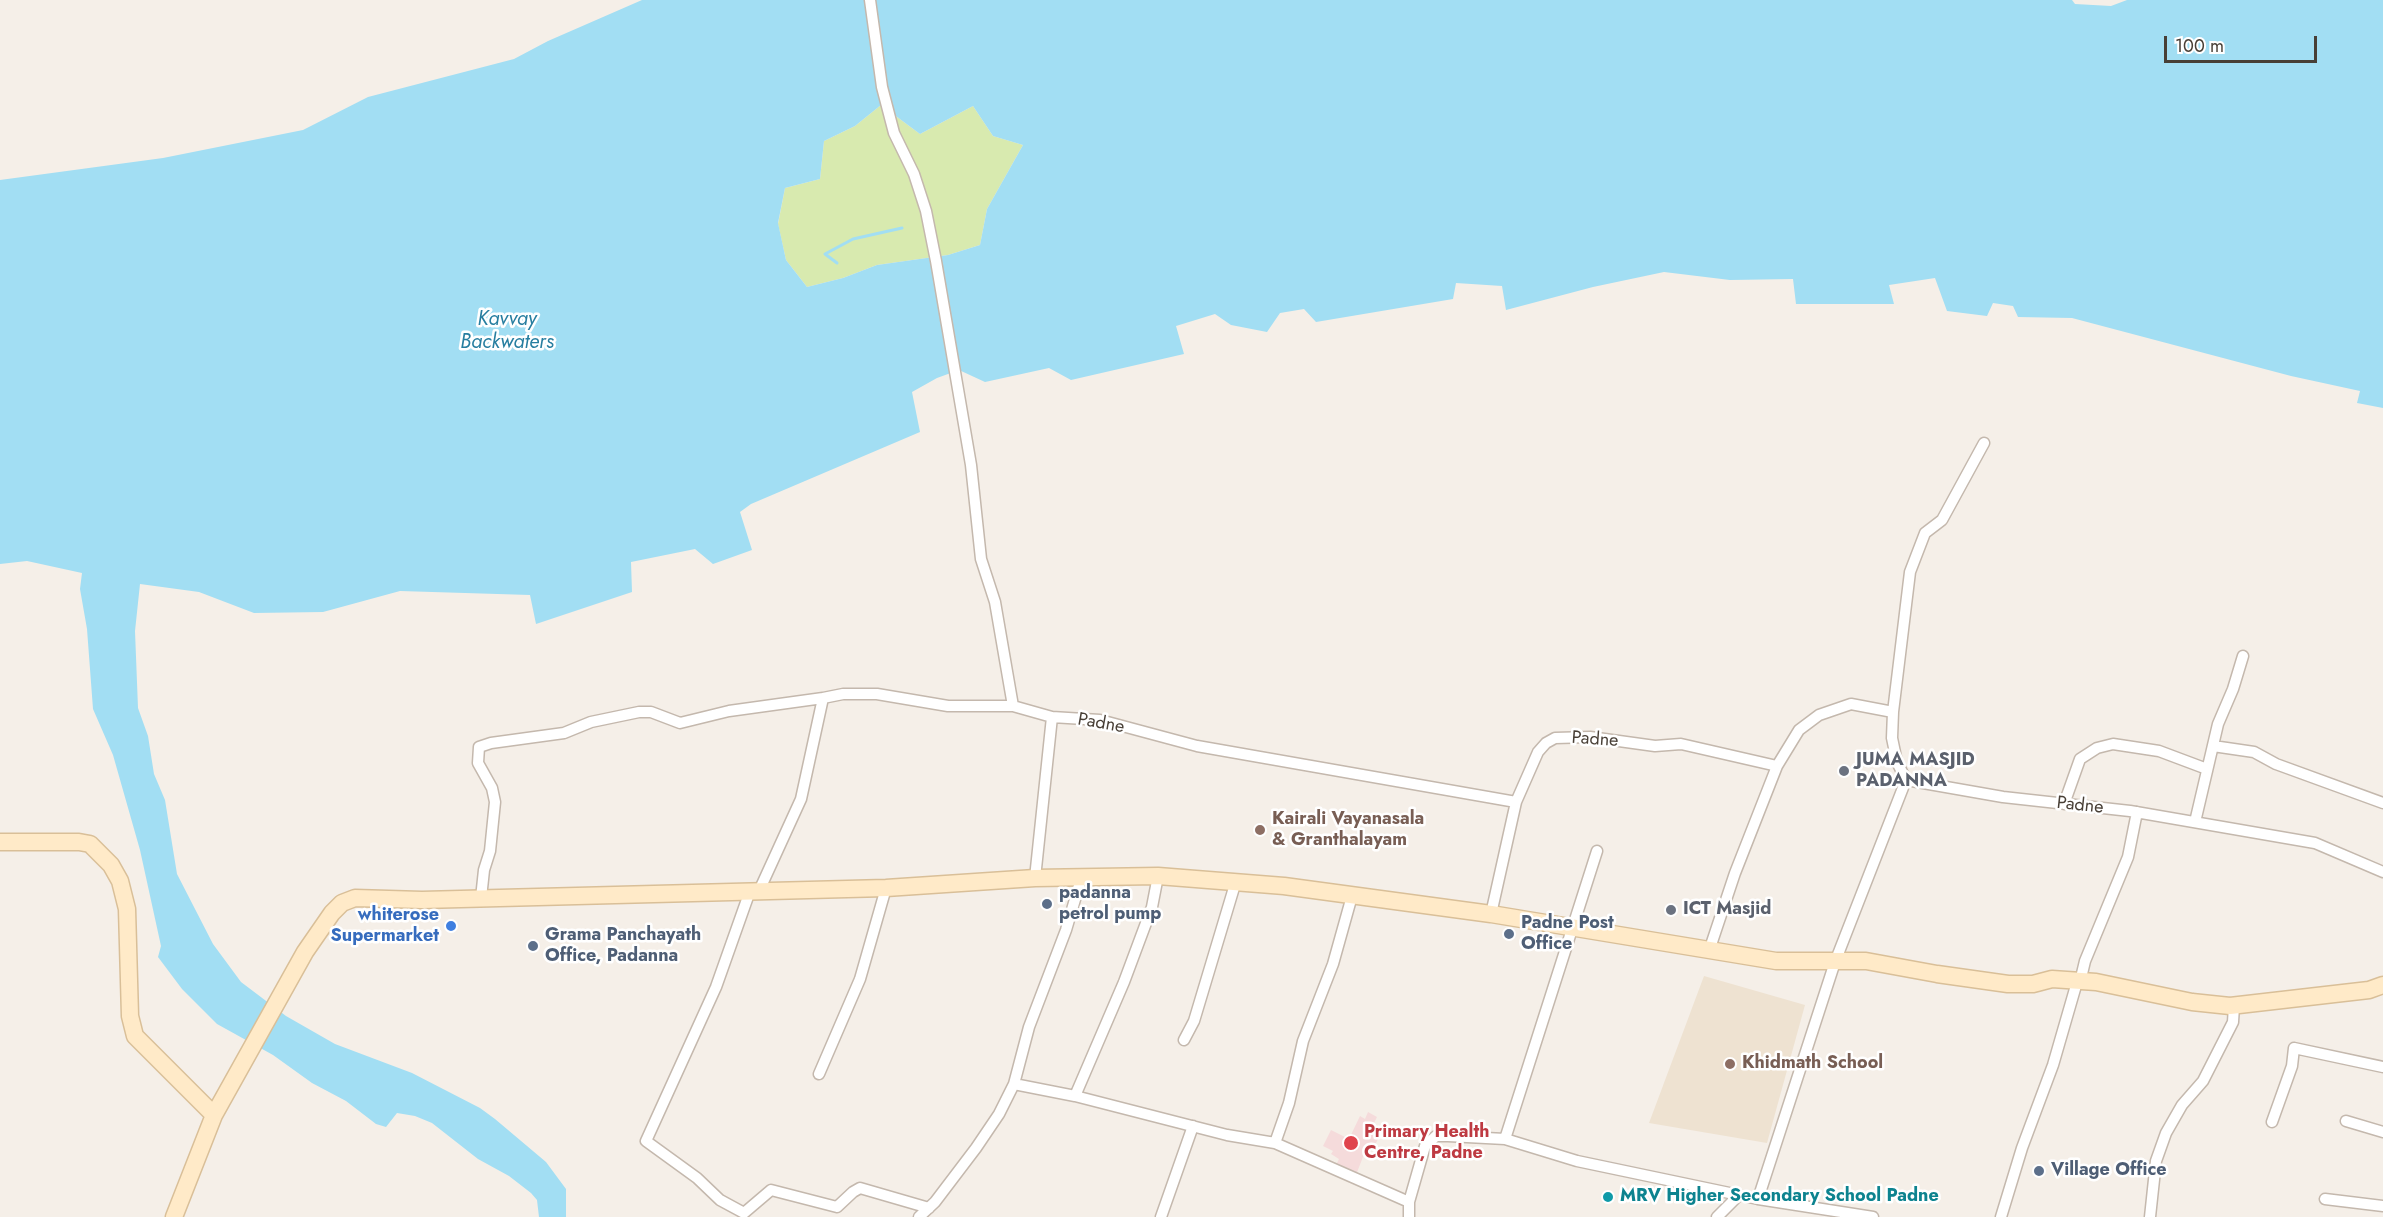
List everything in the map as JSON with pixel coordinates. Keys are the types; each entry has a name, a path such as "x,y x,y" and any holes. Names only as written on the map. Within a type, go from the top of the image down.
{"main road":[{"path":"0,842 79,842 90,844 107,859 120,881 127,909 130,1016 135,1036 214,1115"},
{"path":"174,1217 214,1115 305,952 332,913 342,903 355,898 481,898 886,888 1035,878 1158,876 1236,881 1491,915 1776,961 1866,961 2007,984 2033,984 2052,980 2137,988 2192,1002 2235,1006 2369,990 2383,985"}],"street":[{"path":"870,0 882,87 894,133 914,174 926,211 964,417 981,559 995,602 1012,706"},
{"path":"1758,1199 1835,962 1906,780 1897,762 1893,738 1893,712 1910,572 1925,533 1942,520 1984,443"},
{"path":"2195,822 2218,724 2233,689 2242,656"},
{"name":"Padne","path":"481,898 484,870 490,851 495,802 492,788 478,763 479,747 490,743 564,733 591,722 639,712 651,712 680,723 729,711 843,694 877,694 948,706 1012,706 1052,717 1100,720 1197,746 1516,802 1538,752 1546,743 1556,738 1590,737 1655,746 1682,744 1777,766"},
{"path":"823,698 801,799 754,891 716,987 646,1141 697,1178 720,1200 744,1213 771,1190 837,1207 860,1188 929,1208"},
{"path":"1708,951 1735,873 1777,766 1799,730 1819,715 1851,704 1893,712"},
{"path":"1035,878 1052,717"},
{"path":"2064,804 2080,759 2097,748 2113,744 2159,751 2207,769"},
{"path":"2213,746 2254,752 2276,764 2383,803"},
{"name":"Padne","path":"1906,780 2064,804 2137,812 2315,843 2383,872"},
{"path":"1491,915 1516,802"},
{"path":"2001,1217 2022,1148 2054,1065 2078,982 2128,857 2137,812"},
{"path":"1505,1139 1597,851"},
{"path":"1075,1096 1124,982 1152,907 1158,876"},
{"path":"919,1217 929,1208 982,1139 999,1114 1014,1084 1029,1027 1066,930 1081,879"},
{"path":"1184,1040 1194,1021 1236,881"},
{"path":"819,1074 860,979 886,888"},
{"path":"1275,1143 1289,1103 1303,1041 1333,964 1352,896"},
{"path":"2150,1217 2156,1161 2166,1133 2182,1105 2203,1081 2233,1022 2235,1006"},
{"path":"2272,1122 2292,1066 2294,1048 2383,1067"},
{"path":"1014,1084 1275,1143 1410,1202"},
{"path":"2346,1121 2383,1132"},
{"path":"1161,1217 1193,1126"},
{"path":"1409,1217 1410,1202 1425,1146 1436,1136 1505,1139 1577,1161 1758,1199 1873,1217"},
{"path":"1717,1217 1739,1195"},
{"path":"2325,1199 2383,1206"}],"shaded area":[{"name":"Khidmath School","path":"1704,976 1805,1005 1767,1143 1649,1123"},
{"name":"Primary Health Centre, Padne","path":"1368,1112 1377,1117 1374,1123 1378,1126 1373,1136 1378,1139 1372,1151 1366,1149 1356,1175 1336,1165 1339,1159 1331,1154 1333,1151 1323,1146 1331,1130 1349,1139 1360,1116 1365,1119"}],"green space":[{"path":"881,105 920,134 973,106 993,136 1023,145 987,209 980,245 948,255 877,265 843,278 807,287 786,260 778,224 785,188 820,179 824,141 855,126"}],"water":[{"name":"Kavvay Backwaters","path":"642,0 2072,0 2075,4 2111,6 2127,0 2383,0 2383,408 2357,403 2360,391 2291,376 2072,318 2018,317 2013,306 1993,303 1987,316 1947,311 1935,278 1889,285 1894,304 1796,304 1793,279 1730,280 1664,272 1593,287 1506,310 1502,286 1456,283 1453,299 1316,322 1304,309 1280,313 1267,332 1231,325 1215,314 1176,326 1184,354 1071,380 1049,368 985,382 959,370 937,378 912,392 920,432 751,504 740,512 752,550 713,564 695,549 631,562 632,592 536,624 530,595 400,591 323,612 254,613 199,592 140,584 135,631 138,708 148,736 154,774 165,800 177,874 213,944 241,982 286,1016 335,1044 412,1073 480,1108 495,1119 546,1162 566,1189 566,1217 539,1217 537,1200 531,1193 509,1176 478,1159 432,1123 415,1116 397,1113 386,1127 376,1124 346,1101 312,1083 273,1055 217,1024 182,989 158,957 161,946 140,850 113,755 93,709 87,629 80,589 82,573 27,561 0,564 0,180 163,158 303,130 368,97 514,59 548,41","holes":["881,105 920,134 973,106 993,136 1023,145 987,209 980,245 948,255 877,265 843,278 807,287 786,260 778,223 785,188 820,179 824,141 855,126"]}],"waterway":[{"path":"837,263 825,254 853,239 902,228"}],"place":[{"name":"JUMA MASJID PADANNA","path":"1844,771"},
{"name":"Kairali Vayanasala & Granthalayam","path":"1260,830"},
{"name":"padanna petrol pump","path":"1047,904"},
{"name":"ICT Masjid","path":"1671,910"},
{"name":"whiterose Supermarket","path":"451,926"},
{"name":"Padne Post Office","path":"1509,934"},
{"name":"Grama Panchayath Office, Padanna","path":"533,946"},
{"name":"Khidmath School","path":"1730,1064"},
{"name":"Primary Health Centre, Padne","path":"1351,1143"},
{"name":"Village Office","path":"2039,1171"},
{"name":"MRV Higher Secondary School Padne","path":"1608,1197"}]}
